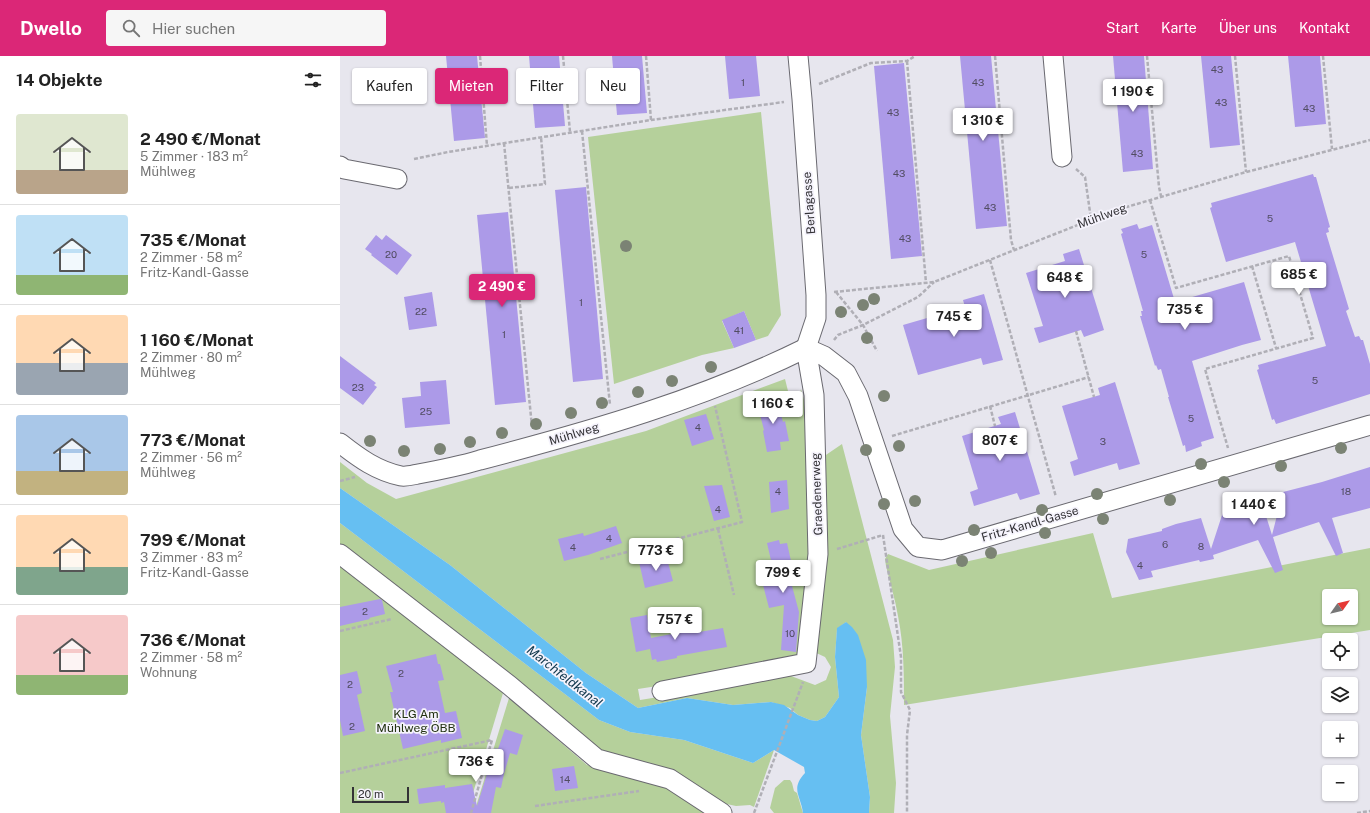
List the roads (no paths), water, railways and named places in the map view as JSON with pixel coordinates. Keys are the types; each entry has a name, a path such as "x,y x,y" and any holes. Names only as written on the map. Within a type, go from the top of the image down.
{"street":[{"name":"Berlagasse","path":"798,56 816,294 816,318 806,348"},
{"path":"1053,56 1062,157"},
{"path":"340,166 344,169 397,179"},
{"name":"Fritz-Kandl-Gasse","path":"806,348 824,356 846,373 858,396 903,529 918,548 942,550 1370,425"},
{"name":"Mühlweg","path":"340,443 372,467 402,476 444,470 612,423 711,390 772,365 806,348"},
{"name":"Graedenerweg","path":"662,691 805,672 818,554 814,395 806,348"},
{"path":"340,554 509,685 597,759 670,779 722,813"}],"water":[{"name":"Marchfeldkanal","path":"340,488 450,565 586,673 638,708 687,698 733,705 771,702 784,705 798,715 817,721 825,717 839,697 835,657 837,628 846,622 858,635 866,660 867,687 861,735 870,797 869,813 803,813 797,788 805,773 804,767 774,750 753,763 684,740 630,732 599,720 340,523"}],"park label":[{"name":"KLG Am Mühlweg ÖBB","path":"416,721"}]}
